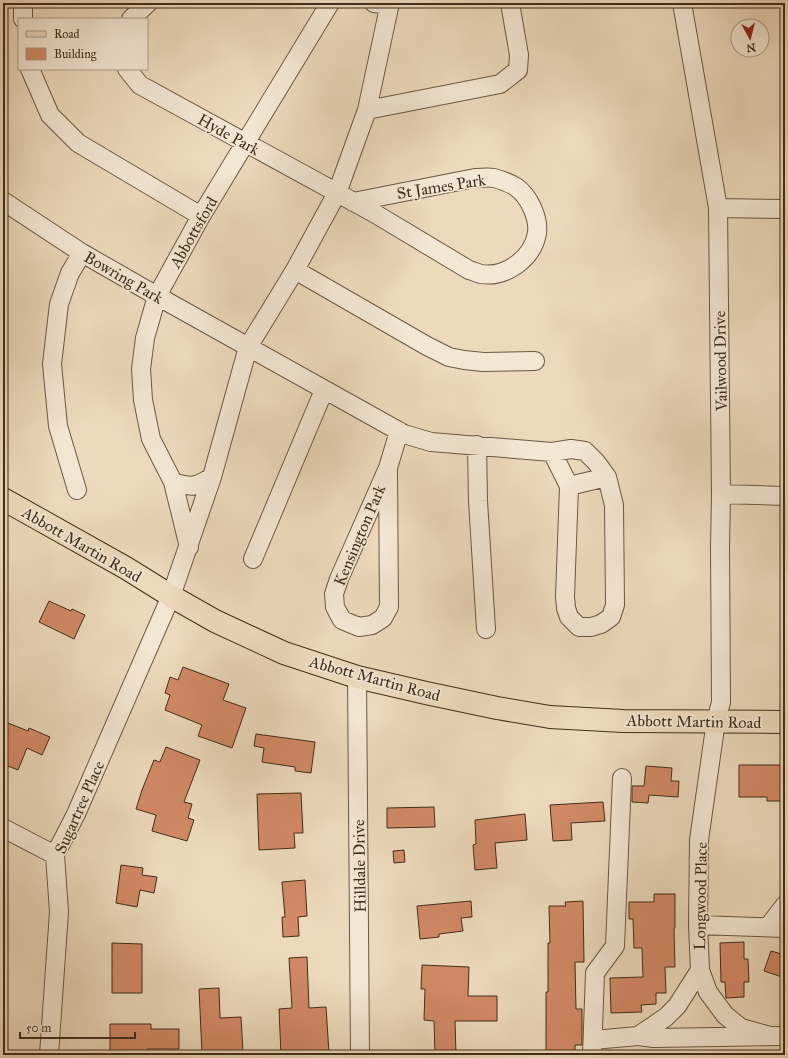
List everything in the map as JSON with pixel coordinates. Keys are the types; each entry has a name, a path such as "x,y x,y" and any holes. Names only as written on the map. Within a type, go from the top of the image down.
{"main road":[{"name":"Abbott Martin Road","path":"3,498 215,621 284,653 357,677 426,693 550,717 623,721 785,722"}],"street":[{"path":"22,3 23,18"},
{"path":"131,18 148,3"},
{"name":"Abbottsford","path":"189,547 173,482 152,439 143,400 141,369 145,338 157,296 201,216 330,3"},
{"path":"367,110 500,84 518,70 519,55 510,3"},
{"name":"Vailwood Drive","path":"682,3 718,208 721,494 721,702 716,721"},
{"path":"171,596 212,477 248,346 294,270 337,193 367,110 385,4"},
{"path":"30,70 50,115 78,143 201,216"},
{"name":"Hyde Park","path":"128,70 140,85 337,193"},
{"name":"St James Park","path":"337,193 353,202 374,213 469,270 480,274 492,274 506,271 517,264 527,255 534,244 537,232 532,208 525,197 517,188 506,182 492,178 475,178 353,202"},
{"name":"Bowring Park","path":"3,202 82,253 248,346"},
{"path":"718,208 785,209"},
{"path":"77,490 58,426 52,364 59,304 70,273 82,253"},
{"path":"294,270 449,357 483,362 535,361"},
{"path":"248,346 404,434 432,442 552,452 571,449 585,451 596,462 607,477 614,505 615,605 611,617 601,624 591,627 580,627 569,618 566,608 565,597 570,486 552,452"},
{"path":"253,559 324,390"},
{"name":"Kensington Park","path":"388,468 390,607 383,618 372,625 359,627 342,620 335,607 334,594 338,579 388,468 398,431"},
{"path":"477,445 478,501 486,630"},
{"path":"173,482 184,485 197,485 212,477"},
{"path":"570,486 607,477"},
{"path":"721,494 785,496"},
{"name":"Sugartree Place","path":"49,1055 59,912 55,855 76,814 171,596"},
{"name":"Hilldale Drive","path":"357,677 360,1055"},
{"name":"Longwood Place","path":"716,721 700,840 698,925 700,970 708,992 725,1015 741,1028 777,1036"},
{"path":"593,1047 595,973 615,946 622,778"},
{"path":"3,828 55,855"},
{"path":"698,925 777,928 785,905"},
{"path":"638,1036 666,1017 678,1006 700,970"},
{"name":"Longwood Place","path":"593,1047 638,1036 654,1038 777,1036"}],"building":[{"path":"49,601 71,611 72,609 85,615 74,639 39,622"},
{"path":"183,667 229,684 223,700 246,708 232,748 198,736 202,725 165,710 170,695 165,693 170,677 178,680"},
{"path":"3,721 28,731 29,728 50,737 42,755 27,748 18,770 3,764"},
{"path":"256,734 315,742 311,773 295,771 295,767 262,762 264,748 254,746"},
{"path":"166,747 200,760 184,802 192,804 188,818 194,820 187,841 152,831 156,815 136,809 154,760 160,762"},
{"path":"739,765 783,765 783,801 767,801 767,797 739,797"},
{"path":"646,766 672,768 671,781 679,781 678,797 649,795 648,803 632,802 632,786 644,786"},
{"path":"301,793 303,833 294,833 295,848 259,850 257,794"},
{"path":"603,802 605,821 571,823 572,840 553,841 550,805"},
{"path":"434,807 435,827 387,828 387,808"},
{"path":"525,814 527,840 495,843 497,868 475,870 473,845 476,844 475,820"},
{"path":"404,850 405,862 394,863 393,851"},
{"path":"121,865 143,868 142,875 157,877 154,893 140,890 137,907 116,903"},
{"path":"305,880 307,916 298,917 299,936 283,937 282,917 285,917 282,882"},
{"path":"654,894 675,894 675,967 665,967 666,993 656,993 656,1004 641,1005 642,1012 611,1013 610,978 643,977 642,948 634,948 633,919 629,919 629,902 654,902"},
{"path":"471,901 472,917 461,918 463,931 439,934 439,937 420,939 417,906"},
{"path":"583,901 584,962 575,962 576,1009 582,1009 582,1045 575,1045 575,1055 546,1055 546,992 548,992 548,943 550,943 549,906 566,906 565,902"},
{"path":"744,942 744,959 748,959 749,982 744,982 744,997 726,998 725,982 721,982 720,943"},
{"path":"112,943 142,944 142,993 112,993"},
{"path":"771,951 785,955 785,978 764,971"},
{"path":"307,957 309,1008 326,1007 329,1053 281,1055 279,1009 292,1008 289,958"},
{"path":"422,965 469,967 468,996 497,996 497,1021 455,1021 456,1055 435,1055 434,1021 424,1020 425,989 421,989"},
{"path":"219,988 220,1018 241,1017 243,1052 202,1053 199,989"},
{"path":"110,1024 151,1024 151,1029 179,1029 179,1049 147,1049 147,1055 110,1055"}]}
